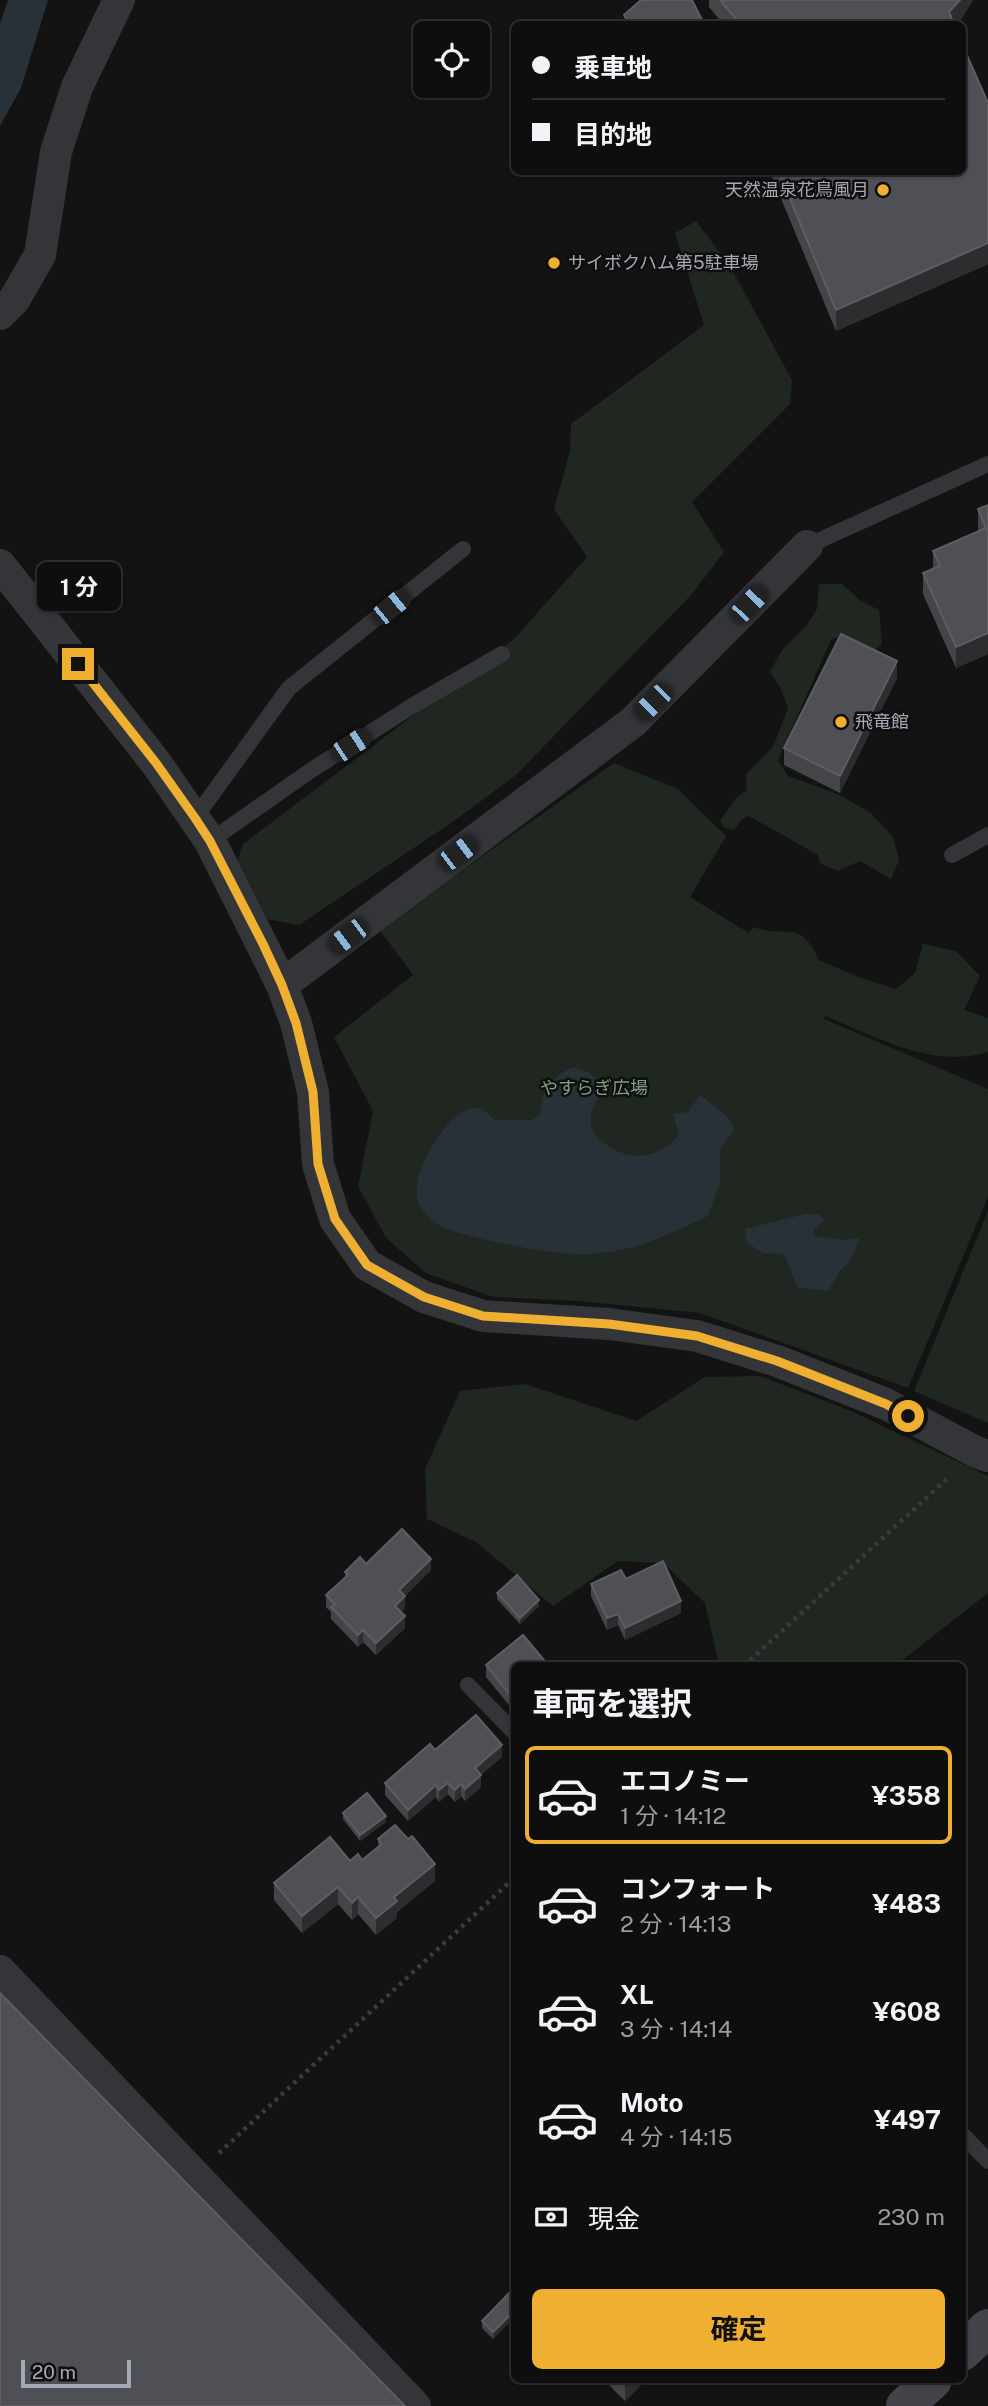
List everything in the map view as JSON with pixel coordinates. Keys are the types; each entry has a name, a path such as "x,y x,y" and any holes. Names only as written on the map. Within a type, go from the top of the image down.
{"street":[{"path":"0,314 14,300 40,255 56,152 77,87 119,0"},
{"path":"282,985 633,722 807,546"},
{"path":"0,565 156,763 203,830 282,985 296,1023 313,1092 318,1164 335,1219 367,1265 424,1297 483,1316 609,1324 697,1336 777,1361 886,1404 982,1454"},
{"path":"0,1970 415,2406"},
{"path":"966,2348 988,2328"},
{"path":"905,2406 930,2383"}],"lane":[{"path":"807,546 988,464"},
{"path":"203,830 289,688 463,549"},
{"path":"203,830 310,771 412,706 502,654"},
{"path":"952,855 988,835"},
{"path":"468,1685 511,1729"},
{"path":"966,2138 988,2161"}],"path":[{"path":"748,1662 982,1454"},
{"path":"195,2175 511,1881"}],"green space":[{"path":"696,221 730,266 792,380 790,404 692,502 724,552 692,594 516,775 454,821 299,925 266,919 237,862 243,844 513,640 587,557 554,509 570,451 571,424 704,325 675,233"},
{"path":"819,584 842,584 861,601 879,610 882,644 873,652 837,637 831,640 778,760 788,776 838,794 871,813 893,837 899,860 891,879 860,861 838,871 820,863 818,855 749,816 742,819 734,830 725,828 720,821 737,797 747,790 746,774 773,747 788,708 780,687 770,672 782,650 807,625 817,609"},
{"name":"やすらぎ広場","path":"614,763 678,789 726,836 690,897 749,933 753,927 799,934 812,947 819,960 896,989 915,973 923,944 956,951 980,976 964,1010 988,1018 988,1052 967,1056 925,1054 884,1041 825,1016 824,1019 988,1089 988,1197 908,1388 700,1313 578,1301 493,1297 426,1273 386,1238 358,1186 373,1111 334,1037 413,975 379,929"},
{"path":"988,1211 988,1423 914,1391"},
{"path":"760,1376 851,1411 988,1476 988,1593 900,1662 713,1662 718,1660 705,1603 663,1563 618,1561 553,1606 476,1542 427,1519 425,1469 460,1391 525,1384 636,1421 705,1377"}],"shaded area":[{"path":"8,0 48,0 21,88 0,126 0,24"},
{"path":"573,1067 588,1072 601,1082 600,1094 591,1112 591,1129 600,1140 622,1153 646,1155 669,1145 679,1135 673,1114 688,1112 700,1095 728,1117 735,1129 720,1149 720,1182 708,1216 635,1246 585,1254 549,1252 516,1246 478,1238 437,1224 419,1204 418,1180 429,1152 447,1126 466,1110 475,1108 481,1108 495,1120 532,1120 541,1113 545,1091 549,1085"},
{"path":"806,1214 818,1214 825,1220 814,1230 815,1236 845,1240 860,1238 849,1263 842,1268 828,1291 797,1287 784,1254 763,1253 747,1243 745,1229"}],"building":[{"path":"641,0 692,0 702,21 627,21 624,15"},
{"path":"720,0 960,0 949,12 953,21 738,21"},
{"name":"天然温泉花鳥風月","path":"966,53 988,103 988,243 836,310 780,175 966,175"},
{"path":"988,505 988,633 956,647 923,573 940,566 933,551 986,528 978,509"},
{"name":"飛竜館","path":"841,634 897,661 840,776 784,748"},
{"path":"402,1529 431,1559 399,1590 405,1596 395,1606 405,1616 376,1643 363,1630 358,1635 331,1607 335,1604 326,1595 348,1575 345,1572 360,1557 366,1564"},
{"path":"663,1561 681,1601 625,1628 618,1614 607,1618 591,1584 621,1570 626,1579"},
{"path":"517,1575 539,1600 520,1618 497,1593"},
{"path":"523,1635 546,1662 511,1662 511,1696 486,1665"},
{"path":"476,1715 502,1745 475,1768 481,1775 465,1789 461,1784 455,1790 448,1783 439,1790 436,1785 408,1810 385,1783 430,1744 435,1750"},
{"path":"367,1793 386,1816 360,1835 343,1813"},
{"path":"395,1825 408,1839 412,1836 435,1864 394,1897 397,1901 376,1918 358,1897 352,1903 338,1887 302,1916 274,1883 330,1837 350,1861 358,1854 362,1860 382,1844 378,1839"},
{"path":"0,1993 405,2406 0,2406"},
{"path":"511,2291 511,2314 493,2332 482,2321"}],"place":[{"name":"天然温泉花鳥風月","path":"883,190"},
{"name":"サイボクハム第5駐車場","path":"554,263"},
{"name":"飛竜館","path":"841,722"}],"route":[{"path":"78,664 156,763 195,818 210,841 263,944 296,1023 313,1092 318,1164 335,1219 367,1265 424,1297 483,1316 609,1324 697,1336 777,1361 886,1404 908,1416"}]}
